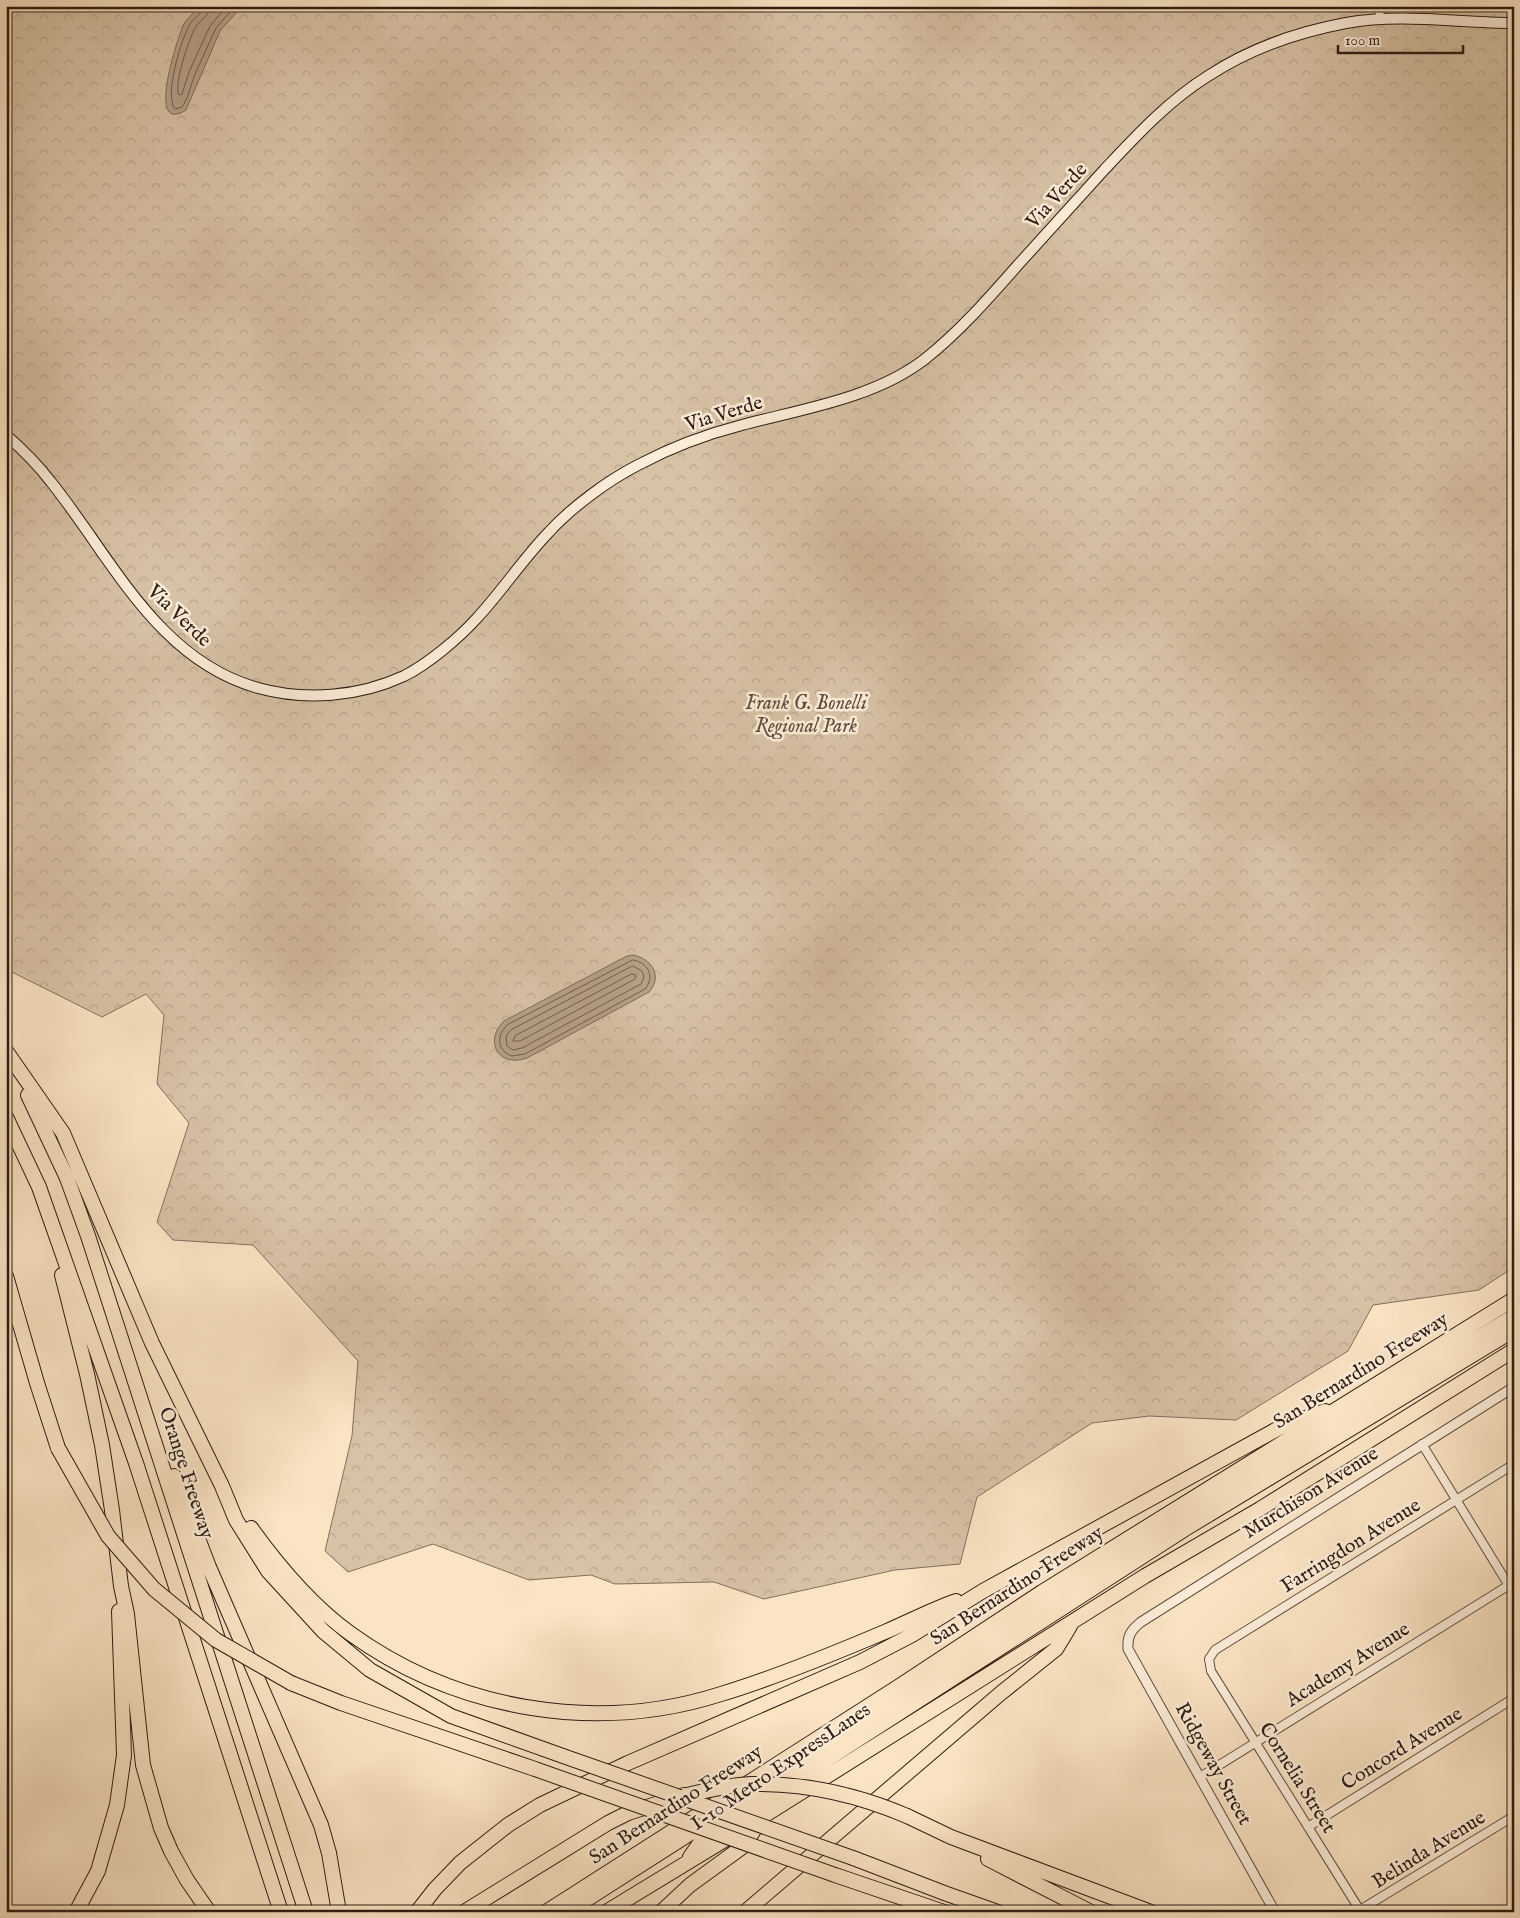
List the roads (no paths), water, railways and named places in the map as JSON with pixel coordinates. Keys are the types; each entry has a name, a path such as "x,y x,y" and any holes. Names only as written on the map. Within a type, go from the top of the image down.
{"highway":[{"name":"Orange Freeway","path":"6,1053 45,1128 67,1178 88,1236 306,1912"},
{"path":"6,1053 63,1132 152,1342 222,1486 236,1520 268,1571 323,1632 370,1670 451,1716 853,1858 998,1912"},
{"path":"6,1117 39,1188 136,1463 281,1912"},
{"path":"57,1237 61,1272 87,1374 102,1445 121,1586 127,1614 143,1764 161,1828 171,1851 187,1880 209,1912"},
{"path":"6,1276 58,1448 108,1536 154,1589 216,1640 291,1683 341,1703 944,1912"},
{"name":"San Bernardino Freeway","path":"546,1912 898,1687 1042,1592 1514,1299"},
{"name":"I-10 Metro ExpressLanes","path":"567,1912 910,1693 1098,1569 1514,1316"},
{"name":"I-10 Metro ExpressLanes","path":"686,1862 702,1840 1033,1626 1200,1520 1514,1330"},
{"path":"606,1912 762,1817 1145,1576 1260,1509 1514,1350"},
{"path":"139,1392 183,1496 209,1567 321,1825 329,1853 339,1912"},
{"path":"417,1912 435,1889 460,1863 508,1825 540,1805 628,1763 860,1662 1280,1427 1351,1401"},
{"path":"222,1486 279,1564 320,1609 351,1634 389,1658 442,1683 491,1700 540,1710 577,1714 634,1712 672,1707 692,1702 721,1694 801,1665 888,1631 947,1604 983,1592"},
{"path":"76,1912 98,1870 117,1806 124,1756 119,1617 121,1586"},
{"path":"745,1912 1000,1692 1056,1649 1073,1621"},
{"path":"464,1912 608,1823 635,1810 687,1795 749,1784 779,1785 836,1793 866,1801 907,1816 951,1836 1151,1912"},
{"path":"661,1912 690,1885 745,1845 762,1817"},
{"path":"951,1836 974,1852 1091,1912"}],"main road":[{"name":"Via Verde","path":"6,435 51,481 133,596 169,636 208,667 235,680 283,694 331,695 374,686 405,675 440,651 475,621 550,531 606,484 640,464 685,444 736,426 835,401 881,384 921,362 963,326 1086,189 1159,113 1207,76 1250,53 1301,33 1349,23 1380,19 1420,19 1466,23 1514,23"}],"street":[{"path":"1379,6 1380,19"},
{"name":"Murchison Avenue","path":"1130,1633 1141,1622 1514,1387"},
{"path":"1422,1444 1455,1500 1511,1584 1514,1594"},
{"name":"Farringdon Avenue","path":"1209,1659 1215,1650 1514,1464"},
{"name":"Academy Avenue","path":"1200,1777 1511,1584"},
{"name":"Ridgeway Street","path":"1130,1633 1128,1648 1275,1912"},
{"name":"Cornelia Street","path":"1209,1659 1211,1671 1361,1911"},
{"name":"Concord Avenue","path":"1308,1827 1514,1698"},
{"name":"Belinda Avenue","path":"1361,1911 1514,1816"}],"water":[{"path":"199,6 242,6 220,31 186,110 174,114 168,109 166,97 171,63 184,24"},
{"path":"633,955 645,960 653,969 655,980 649,992 527,1058 509,1059 497,1051 495,1037 504,1021 627,956"}],"park label":[{"name":"Frank G. Bonelli Regional Park","path":"806,714"}]}
